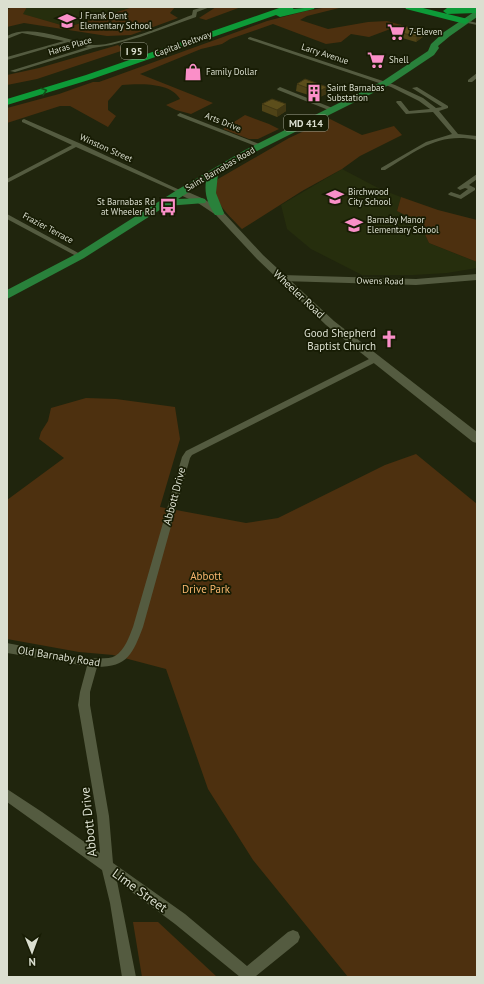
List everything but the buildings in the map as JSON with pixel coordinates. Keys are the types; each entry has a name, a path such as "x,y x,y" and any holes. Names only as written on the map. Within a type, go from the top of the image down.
{"highway":[{"name":"Capital Beltway","path":"7,102 63,86 290,7"},
{"path":"143,58 256,22 311,7"},
{"path":"409,7 473,22"},
{"path":"427,7 454,12 477,10"},
{"path":"448,17 454,21 457,27"}],"main road":[{"name":"Saint Barnabas Road","path":"435,48 440,48 473,22 477,14"},
{"name":"Saint Barnabas Road","path":"7,295 80,256 181,192 260,146 333,110 390,85 435,48 434,46 457,27 473,22"},
{"path":"213,173 209,185 213,201 219,213"},
{"name":"Wheeler Road","path":"181,192 201,201 219,213 246,243 330,322 477,439"},
{"path":"162,204 185,201 201,201"}],"street":[{"name":"Haras Place","path":"13,71 94,46 111,44 194,16 195,12 208,7"},
{"path":"7,38 16,33 22,32 94,46"},
{"name":"Larry Avenue","path":"250,38 409,92 436,110 448,123 456,135"},
{"path":"7,59 68,40"},
{"path":"7,53 13,57"},
{"path":"477,75 470,81 477,83"},
{"path":"399,102 408,113 436,110 446,107 415,88"},
{"path":"280,89 333,110"},
{"name":"Arts Drive","path":"180,115 260,146"},
{"name":"Winston Street","path":"24,121 181,192"},
{"path":"383,169 436,138 456,135 477,138"},
{"path":"7,181 77,144"},
{"path":"464,185 473,189 461,198 451,194 464,185 477,176"},
{"name":"Frazier Terrace","path":"7,216 80,256"},
{"name":"Owens Road","path":"282,278 416,282 477,277"},
{"name":"Abbott Drive","path":"111,663 120,659 128,649 138,626 186,456 195,450 375,359"},
{"name":"Old Barnaby Road","path":"7,648 93,663 111,663"},
{"name":"Abbott Drive","path":"93,663 88,675 84,705 103,816 107,866 116,903 129,977"},
{"name":"Lime Street","path":"7,795 186,924 249,975"},
{"path":"249,975 293,937"}],"shaded area":[{"name":"J Frank Dent Elementary School","path":"27,7 133,7 68,27 22,14"},
{"name":"Barnaby Manor Elementary School","path":"342,169 380,189 401,197 397,211 419,222 429,243 477,262 477,268 447,273 362,275 311,249 287,229 281,205"}],"green space":[{"path":"11,7 27,7 23,14 68,27 133,7 175,7 170,13 178,18 131,35 107,36 24,23 7,27 7,10"},
{"path":"216,7 241,7 206,20 199,18"},
{"path":"328,7 339,8 307,16 300,20 328,29 368,22 387,21 401,25 369,37 351,34 341,42 326,44 273,24 230,39 222,44 201,49 140,74 213,103 191,114 176,110 166,105 180,99 175,93 162,87 154,85 122,85 108,101 108,110 116,116 108,127 70,106 60,106 7,123 7,108 59,94 93,82 99,82 267,21"},
{"path":"118,45 124,50 37,79 7,85 7,75 39,68"},
{"path":"245,115 279,129 258,139 249,139 223,129"},
{"path":"330,119 362,135 394,126 402,135 360,156 342,169 302,191 242,229 222,207 218,200 215,186 218,179 289,138"},
{"path":"401,197 438,210 477,220 477,262 429,243 419,222 397,211"},
{"name":"Abbott Drive Park","path":"86,398 116,399 175,407 180,439 160,507 246,523 278,518 385,465 416,454 477,504 477,977 348,977 253,860 208,789 166,669 113,655 79,652 7,639 7,500 64,458 39,439 41,432 48,421 51,408"},
{"path":"133,922 158,922 217,977 142,977"}],"place":[{"name":"J Frank Dent Elementary School","path":"67,21"},
{"name":"7-Eleven","path":"396,32"},
{"name":"Shell","path":"376,60"},
{"name":"Family Dollar","path":"193,72"},
{"name":"Saint Barnabas Substation","path":"314,93"},
{"name":"Birchwood City School","path":"335,197"},
{"name":"St Barnabas Rd at Wheeler Rd","path":"168,207"},
{"name":"Barnaby Manor Elementary School","path":"354,225"},
{"name":"Good Shepherd Baptist Church","path":"389,339"}]}
